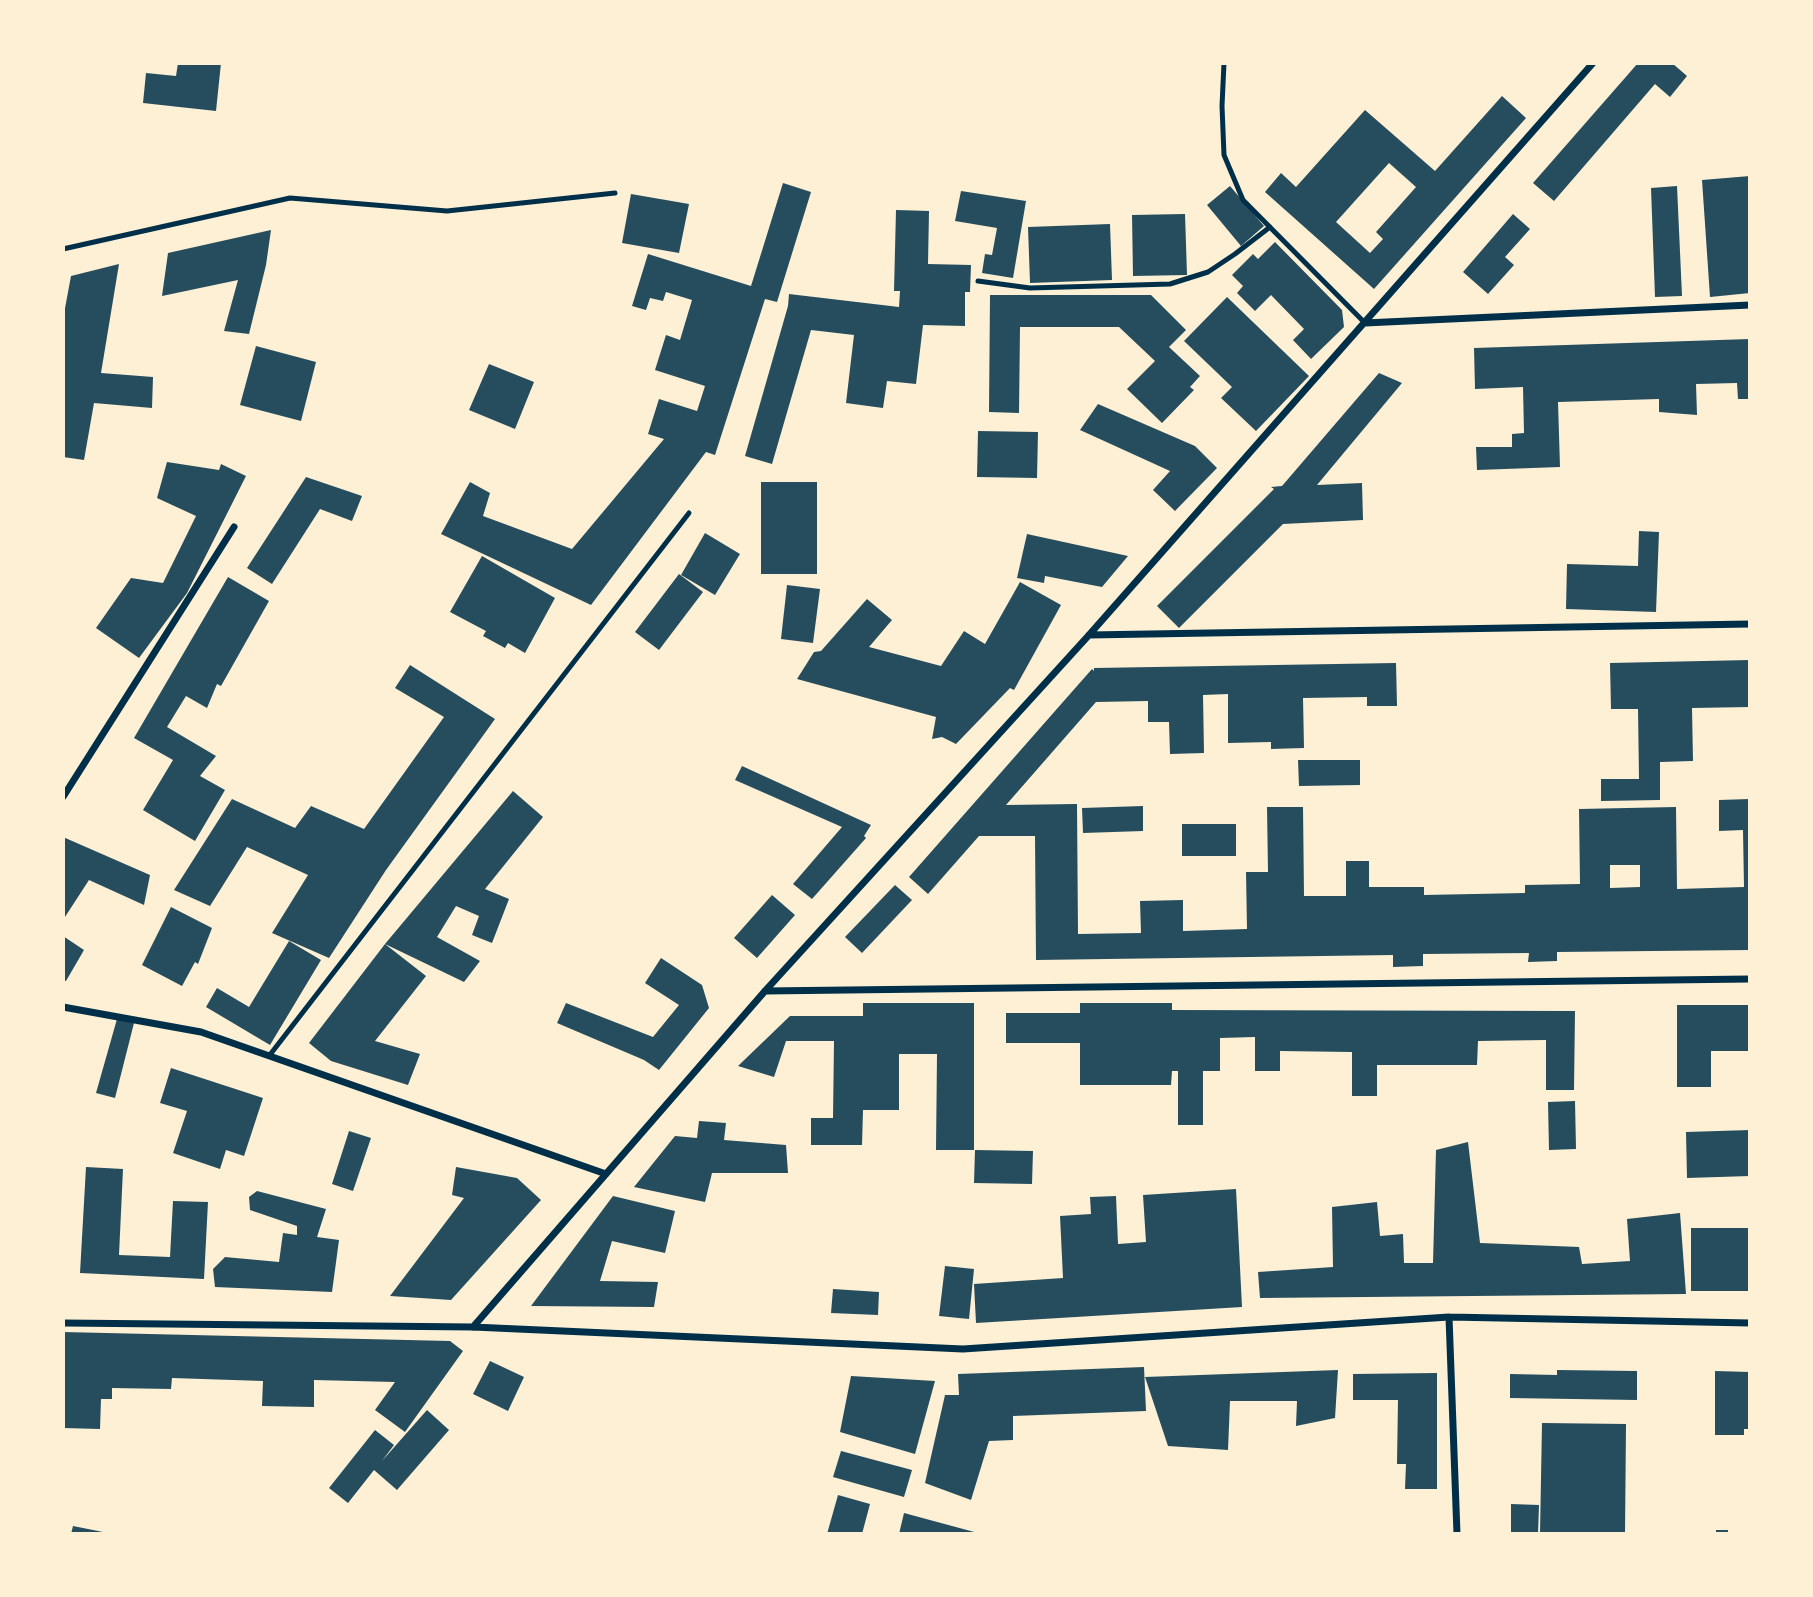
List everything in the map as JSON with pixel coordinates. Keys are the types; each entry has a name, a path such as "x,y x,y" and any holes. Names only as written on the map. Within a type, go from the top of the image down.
{"street":[{"path":"473,1327 765,991 1089,635 1593,63"},
{"path":"1365,323 1750,305"},
{"path":"63,797 234,527"},
{"path":"1089,635 1750,624"},
{"path":"765,991 1750,979"},
{"path":"63,1007 201,1032 606,1174"},
{"path":"1449,1317 1457,1534"},
{"path":"63,1323 473,1327 963,1349 1449,1317 1750,1323"}],"lane":[{"path":"1224,63 1224,155 1242,200 1365,323"},
{"path":"63,249 290,198 447,211 615,193"},
{"path":"978,281 1030,288 1170,284 1208,272 1270,227"},
{"path":"269,1056 689,513"}],"building":[{"path":"178,63 221,63 216,111 143,103 146,73 176,76"},
{"path":"1638,63 1672,63 1687,76 1670,97 1655,84 1554,201 1533,183"},
{"path":"1502,96 1526,118 1374,289 1265,192 1281,173 1296,187 1365,110 1435,171","holes":["1389,163 1416,187 1376,232 1383,239 1370,253 1336,222"]},
{"path":"1750,176 1750,293 1710,297 1702,180"},
{"path":"783,183 811,192 777,302 765,299 715,455 706,452 591,605 441,534 470,482 490,493 483,516 572,549 664,439 648,434 659,399 697,411 705,386 655,370 666,335 680,340 692,300 666,292 663,301 650,298 646,310 632,306 648,254 751,286"},
{"path":"1230,186 1264,226 1241,246 1207,205"},
{"path":"1677,186 1682,296 1655,297 1651,188"},
{"path":"961,191 1026,201 1013,278 982,273 985,254 992,255 997,228 955,221"},
{"path":"631,194 689,204 679,253 622,243"},
{"path":"896,210 929,211 928,264 971,265 970,292 965,292 965,326 923,325 916,384 887,381 883,408 846,403 854,335 811,330 772,464 745,456 788,306 789,294 899,307 900,291 894,291"},
{"path":"1185,214 1187,275 1133,276 1132,215"},
{"path":"1513,214 1530,229 1505,257 1514,265 1488,294 1463,272"},
{"path":"1110,224 1112,280 1030,283 1028,227"},
{"path":"271,230 266,265 249,334 224,331 238,280 162,296 168,253"},
{"path":"1275,242 1342,310 1344,327 1311,359 1293,340 1304,329 1271,295 1255,311 1237,293 1243,286 1232,275 1253,254 1258,259"},
{"path":"119,264 101,373 153,377 152,408 94,403 84,460 63,457 63,319 71,276"},
{"path":"990,295 1151,295 1186,330 1169,347 1200,376 1190,387 1194,390 1162,423 1127,389 1155,361 1119,327 1020,327 1019,413 989,412"},
{"path":"1227,297 1309,376 1256,431 1221,398 1232,387 1184,341"},
{"path":"1750,339 1750,399 1738,399 1737,383 1696,384 1697,415 1659,412 1659,399 1558,402 1560,467 1477,470 1476,447 1512,447 1512,434 1524,433 1523,387 1475,389 1474,348"},
{"path":"256,346 316,362 301,421 240,405"},
{"path":"489,364 534,382 515,429 469,410"},
{"path":"1379,373 1402,383 1317,485 1362,483 1363,520 1283,524 1179,628 1157,606 1274,489 1271,487 1282,486"},
{"path":"1098,404 1195,446 1217,468 1175,511 1153,490 1170,471 1080,430"},
{"path":"978,431 1038,432 1037,478 977,477"},
{"path":"167,462 219,470 221,464 246,476 187,593 139,658 96,628 131,578 163,583 196,516 157,498"},
{"path":"306,477 362,496 352,521 320,509 272,584 247,568"},
{"path":"761,482 817,482 817,574 761,574"},
{"path":"1639,531 1659,532 1656,612 1566,609 1567,564 1638,566"},
{"path":"705,533 740,554 715,595 681,575"},
{"path":"1027,534 1128,556 1102,587 1045,576 1044,583 1017,578"},
{"path":"482,556 555,598 525,653 508,643 505,648 483,636 486,631 450,612"},
{"path":"679,574 703,592 659,650 635,632"},
{"path":"228,577 269,601 221,686 217,684 207,708 186,696 167,727 216,756 200,776 225,790 195,841 143,810 173,760 134,738"},
{"path":"1020,582 1061,605 1014,690 1010,688 956,744 942,737 932,739 936,717 797,679 814,652 821,651 867,599 892,620 869,647 941,666 964,631 985,644"},
{"path":"787,585 820,589 813,643 781,639"},
{"path":"1750,660 1750,707 1692,708 1693,761 1660,762 1660,800 1601,801 1601,779 1639,779 1638,709 1611,709 1610,663"},
{"path":"1396,663 1397,706 1367,706 1367,697 1303,698 1304,748 1271,749 1271,742 1228,743 1228,694 1203,695 1204,753 1170,754 1169,722 1148,722 1148,701 1096,702 1006,805 1077,804 1078,934 1141,933 1140,901 1183,900 1183,931 1247,929 1246,872 1268,872 1267,807 1303,807 1304,896 1346,896 1346,861 1369,861 1369,887 1424,887 1424,895 1525,893 1525,885 1580,884 1579,809 1676,807 1677,889 1744,887 1743,830 1719,831 1719,800 1750,799 1750,950 1557,952 1557,961 1528,962 1529,953 1423,954 1423,966 1393,967 1393,955 1036,960 1035,836 979,836 928,894 909,877 1094,668","holes":["1610,865 1640,865 1640,887 1610,888"]},
{"path":"410,665 495,719 386,870 329,958 272,933 308,875 247,847 210,906 174,890 232,799 295,828 311,806 364,829 444,717 395,688"},
{"path":"1298,760 1360,760 1360,785 1299,786"},
{"path":"742,766 871,825 864,836 866,838 812,899 793,884 842,827 735,780"},
{"path":"513,791 543,817 485,889 509,899 492,943 472,935 479,916 456,906 437,937 480,961 464,982 385,944"},
{"path":"1143,806 1143,831 1083,833 1082,808"},
{"path":"1182,824 1236,824 1236,856 1182,856"},
{"path":"63,837 150,875 144,905 89,880 63,920"},
{"path":"895,885 912,900 862,953 845,937"},
{"path":"772,895 795,915 757,958 734,938"},
{"path":"171,907 212,928 198,964 195,962 182,986 142,965"},
{"path":"63,936 84,950 66,981 63,980"},
{"path":"289,941 321,960 270,1045 206,1007 217,988 249,1007"},
{"path":"385,944 426,976 375,1041 420,1054 408,1085 331,1061 309,1043"},
{"path":"661,958 702,985 709,1008 659,1070 644,1060 557,1023 566,1003 653,1037 679,1005 645,983"},
{"path":"863,1003 974,1003 974,1150 936,1150 937,1054 899,1054 899,1110 863,1110 862,1145 811,1145 811,1118 833,1118 834,1041 786,1041 774,1077 738,1066 790,1016 863,1016"},
{"path":"1080,1003 1172,1003 1172,1010 1575,1011 1574,1090 1546,1090 1546,1040 1478,1041 1477,1065 1377,1065 1377,1096 1352,1096 1352,1052 1280,1051 1280,1071 1255,1071 1255,1037 1220,1038 1220,1071 1203,1071 1203,1125 1178,1125 1178,1071 1172,1071 1171,1085 1080,1085 1080,1043 1006,1043 1006,1013 1080,1013"},
{"path":"1677,1005 1750,1005 1750,1051 1711,1051 1711,1087 1677,1087"},
{"path":"117,1019 134,1023 115,1098 96,1093"},
{"path":"171,1068 263,1098 244,1156 226,1150 220,1169 173,1153 187,1111 160,1103"},
{"path":"1575,1101 1576,1149 1549,1150 1548,1102"},
{"path":"699,1121 726,1123 724,1140 786,1145 788,1173 712,1173 705,1202 634,1187 675,1136 697,1138"},
{"path":"1750,1130 1750,1176 1687,1178 1686,1132"},
{"path":"349,1131 371,1138 353,1191 332,1184"},
{"path":"1468,1142 1480,1243 1579,1247 1582,1264 1630,1261 1627,1219 1680,1213 1686,1294 1260,1298 1258,1272 1333,1267 1332,1207 1377,1202 1380,1236 1403,1234 1404,1263 1433,1263 1436,1150"},
{"path":"975,1150 1033,1151 1032,1184 974,1183"},
{"path":"86,1167 123,1169 119,1255 170,1257 173,1201 208,1202 204,1279 80,1273"},
{"path":"456,1167 517,1178 541,1200 451,1300 390,1296 464,1198 452,1195"},
{"path":"1236,1189 1242,1307 976,1323 974,1284 1063,1278 1060,1216 1091,1214 1090,1197 1116,1196 1118,1244 1146,1242 1143,1195"},
{"path":"257,1191 326,1209 317,1237 339,1240 332,1292 215,1287 213,1269 225,1257 279,1262 283,1233 297,1235 297,1226 250,1210 249,1197"},
{"path":"613,1196 675,1211 665,1253 612,1241 600,1281 658,1282 654,1307 531,1306"},
{"path":"1691,1228 1750,1228 1750,1291 1691,1291"},
{"path":"945,1266 974,1269 969,1319 939,1316"},
{"path":"833,1289 879,1292 878,1315 831,1313"},
{"path":"63,1332 450,1341 463,1351 405,1432 375,1410 395,1382 314,1380 314,1407 262,1406 263,1381 172,1378 171,1389 112,1388 112,1399 101,1399 100,1429 63,1428"},
{"path":"490,1361 524,1377 508,1411 473,1394"},
{"path":"1144,1367 1146,1411 1013,1416 1013,1440 989,1441 971,1500 925,1483 945,1395 959,1395 958,1374"},
{"path":"1338,1370 1335,1418 1296,1426 1297,1401 1230,1401 1228,1450 1168,1446 1145,1377"},
{"path":"1557,1370 1637,1371 1637,1400 1510,1398 1510,1374 1557,1375"},
{"path":"1715,1371 1750,1372 1750,1429 1744,1429 1744,1435 1715,1435"},
{"path":"1437,1373 1437,1489 1405,1489 1406,1464 1397,1464 1398,1400 1353,1400 1353,1374"},
{"path":"851,1376 935,1381 915,1454 840,1432"},
{"path":"427,1410 449,1430 397,1490 374,1470 348,1503 329,1488 375,1430 394,1445 382,1461"},
{"path":"1542,1423 1626,1424 1625,1534 1540,1534"},
{"path":"841,1451 912,1470 904,1497 833,1477"},
{"path":"838,1495 870,1504 862,1534 827,1534"},
{"path":"1511,1504 1539,1505 1538,1534 1511,1534"},
{"path":"904,1513 978,1533 978,1534 899,1534"},
{"path":"73,1526 108,1533 71,1534"},
{"path":"1716,1530 1728,1530 1728,1534 1716,1534"}]}
